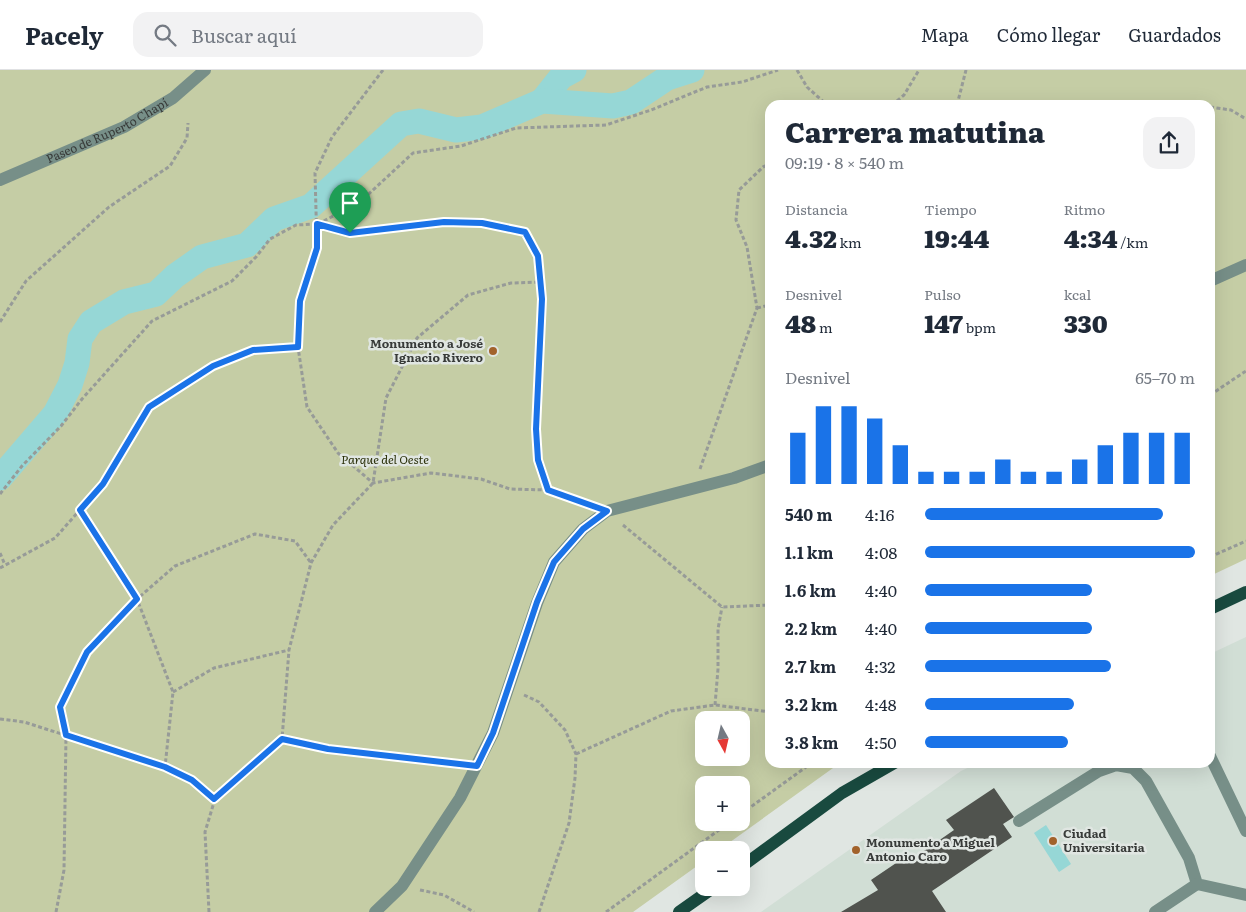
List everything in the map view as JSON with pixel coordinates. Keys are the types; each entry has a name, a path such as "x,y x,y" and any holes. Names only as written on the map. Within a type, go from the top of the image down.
{"main road":[{"path":"1215,607 1246,592"},
{"path":"750,860 842,794 886,768"},
{"path":"679,912 702,896"}],"street":[{"name":"Paseo de Ruperto Chapí","path":"0,180 124,127 173,98 205,70"},
{"path":"1215,280 1246,265"},
{"path":"375,912 402,886 460,798 477,766 493,733 537,602 554,562 583,529 607,511 734,478 765,467"},
{"path":"1215,766 1246,831"},
{"path":"1019,821 1099,771 1108,768"},
{"path":"1133,768 1146,781 1189,858 1197,884"},
{"path":"1155,912 1197,884 1246,895"}],"path":[{"path":"373,483 338,453 307,407 298,347 300,301 317,248 315,173 332,137 384,70"},
{"path":"317,224 360,202 413,153 461,146 516,128 606,124 650,110 706,86 742,82 778,70"},
{"path":"797,70 807,87 821,100"},
{"path":"898,100 904,95 919,70"},
{"path":"958,100 966,70"},
{"path":"1215,108 1231,110 1246,119"},
{"path":"0,322 26,281 109,206 170,166 187,138 188,123"},
{"path":"694,488 757,308 747,247 736,220 739,190 765,166"},
{"path":"0,494 22,466 61,426 82,399 152,320 232,281 256,257 270,239 296,225 317,224 350,233 444,222 482,223 525,232 538,256 542,282 542,309 536,429 538,460 548,490"},
{"path":"209,912 205,832 214,799 282,739 289,650 311,563 333,525 373,483 386,398 417,338 468,295 511,283 542,282"},
{"path":"757,308 765,306"},
{"path":"0,568 56,538 103,484 149,407 213,366 253,350 298,347"},
{"path":"1215,392 1246,371"},
{"path":"373,483 431,473 481,479 510,489 548,490 607,511 722,607 765,605"},
{"path":"80,510 137,599 173,692 165,767"},
{"path":"56,912 64,870 66,735 60,707 87,652 137,599 175,566 255,534 295,541 311,563"},
{"path":"1215,555 1246,541"},
{"path":"0,553 5,565"},
{"path":"715,705 718,669 718,629 722,607"},
{"path":"173,692 214,668 289,650"},
{"path":"508,688 539,702 565,730 576,754 569,823 539,912"},
{"path":"576,754 671,711 715,705 765,711"},
{"path":"0,719 24,722 165,767 192,780 214,799"},
{"path":"282,739 328,749 477,766"},
{"path":"750,808 805,768"},
{"path":"606,912 718,831"},
{"path":"402,886 444,895 474,912"}],"shaded area":[{"name":"Ciudad Universitaria","path":"1246,637 1246,912 761,912 967,768 1215,768 1215,652"}],"green space":[{"name":"Parque del Oeste","path":"0,70 1246,70 1246,559 1215,574 1215,100 765,100 765,768 833,768 750,828 750,776 695,776 695,831 745,831 732,841 695,841 695,867 633,912 0,912"}],"water":[{"path":"1046,825 1071,864 1059,872 1034,833"}],"building":[{"path":"994,788 1014,817 1003,824 1012,837 932,891 946,912 841,912 878,890 871,880 908,855 911,860 954,830 946,820"}],"waterway":[{"path":"542,101 561,77 574,70"},
{"path":"0,478 55,414 70,385 77,363 80,339 91,322 124,302 156,294 175,276 202,257 247,245 274,219 311,206 401,124 419,121 456,130 482,127 542,101 613,106 631,102 667,78 692,70"}],"place":[{"name":"Monumento a José Ignacio Rivero","path":"493,351"},
{"name":"Ciudad Universitaria","path":"1053,841"},
{"name":"Monumento a Miguel Antonio Caro","path":"856,850"}],"route":[{"path":"444,222 482,223 525,232 538,256 542,282 536,429 538,460 548,490 607,511 583,529 554,562 537,602 493,733 477,766 328,749 282,739 214,799 192,780 165,767 66,735 60,707 87,652 137,599 80,510 103,484 149,407 213,366 253,350 298,347 300,301 317,248 317,224 350,233 444,222"}]}
